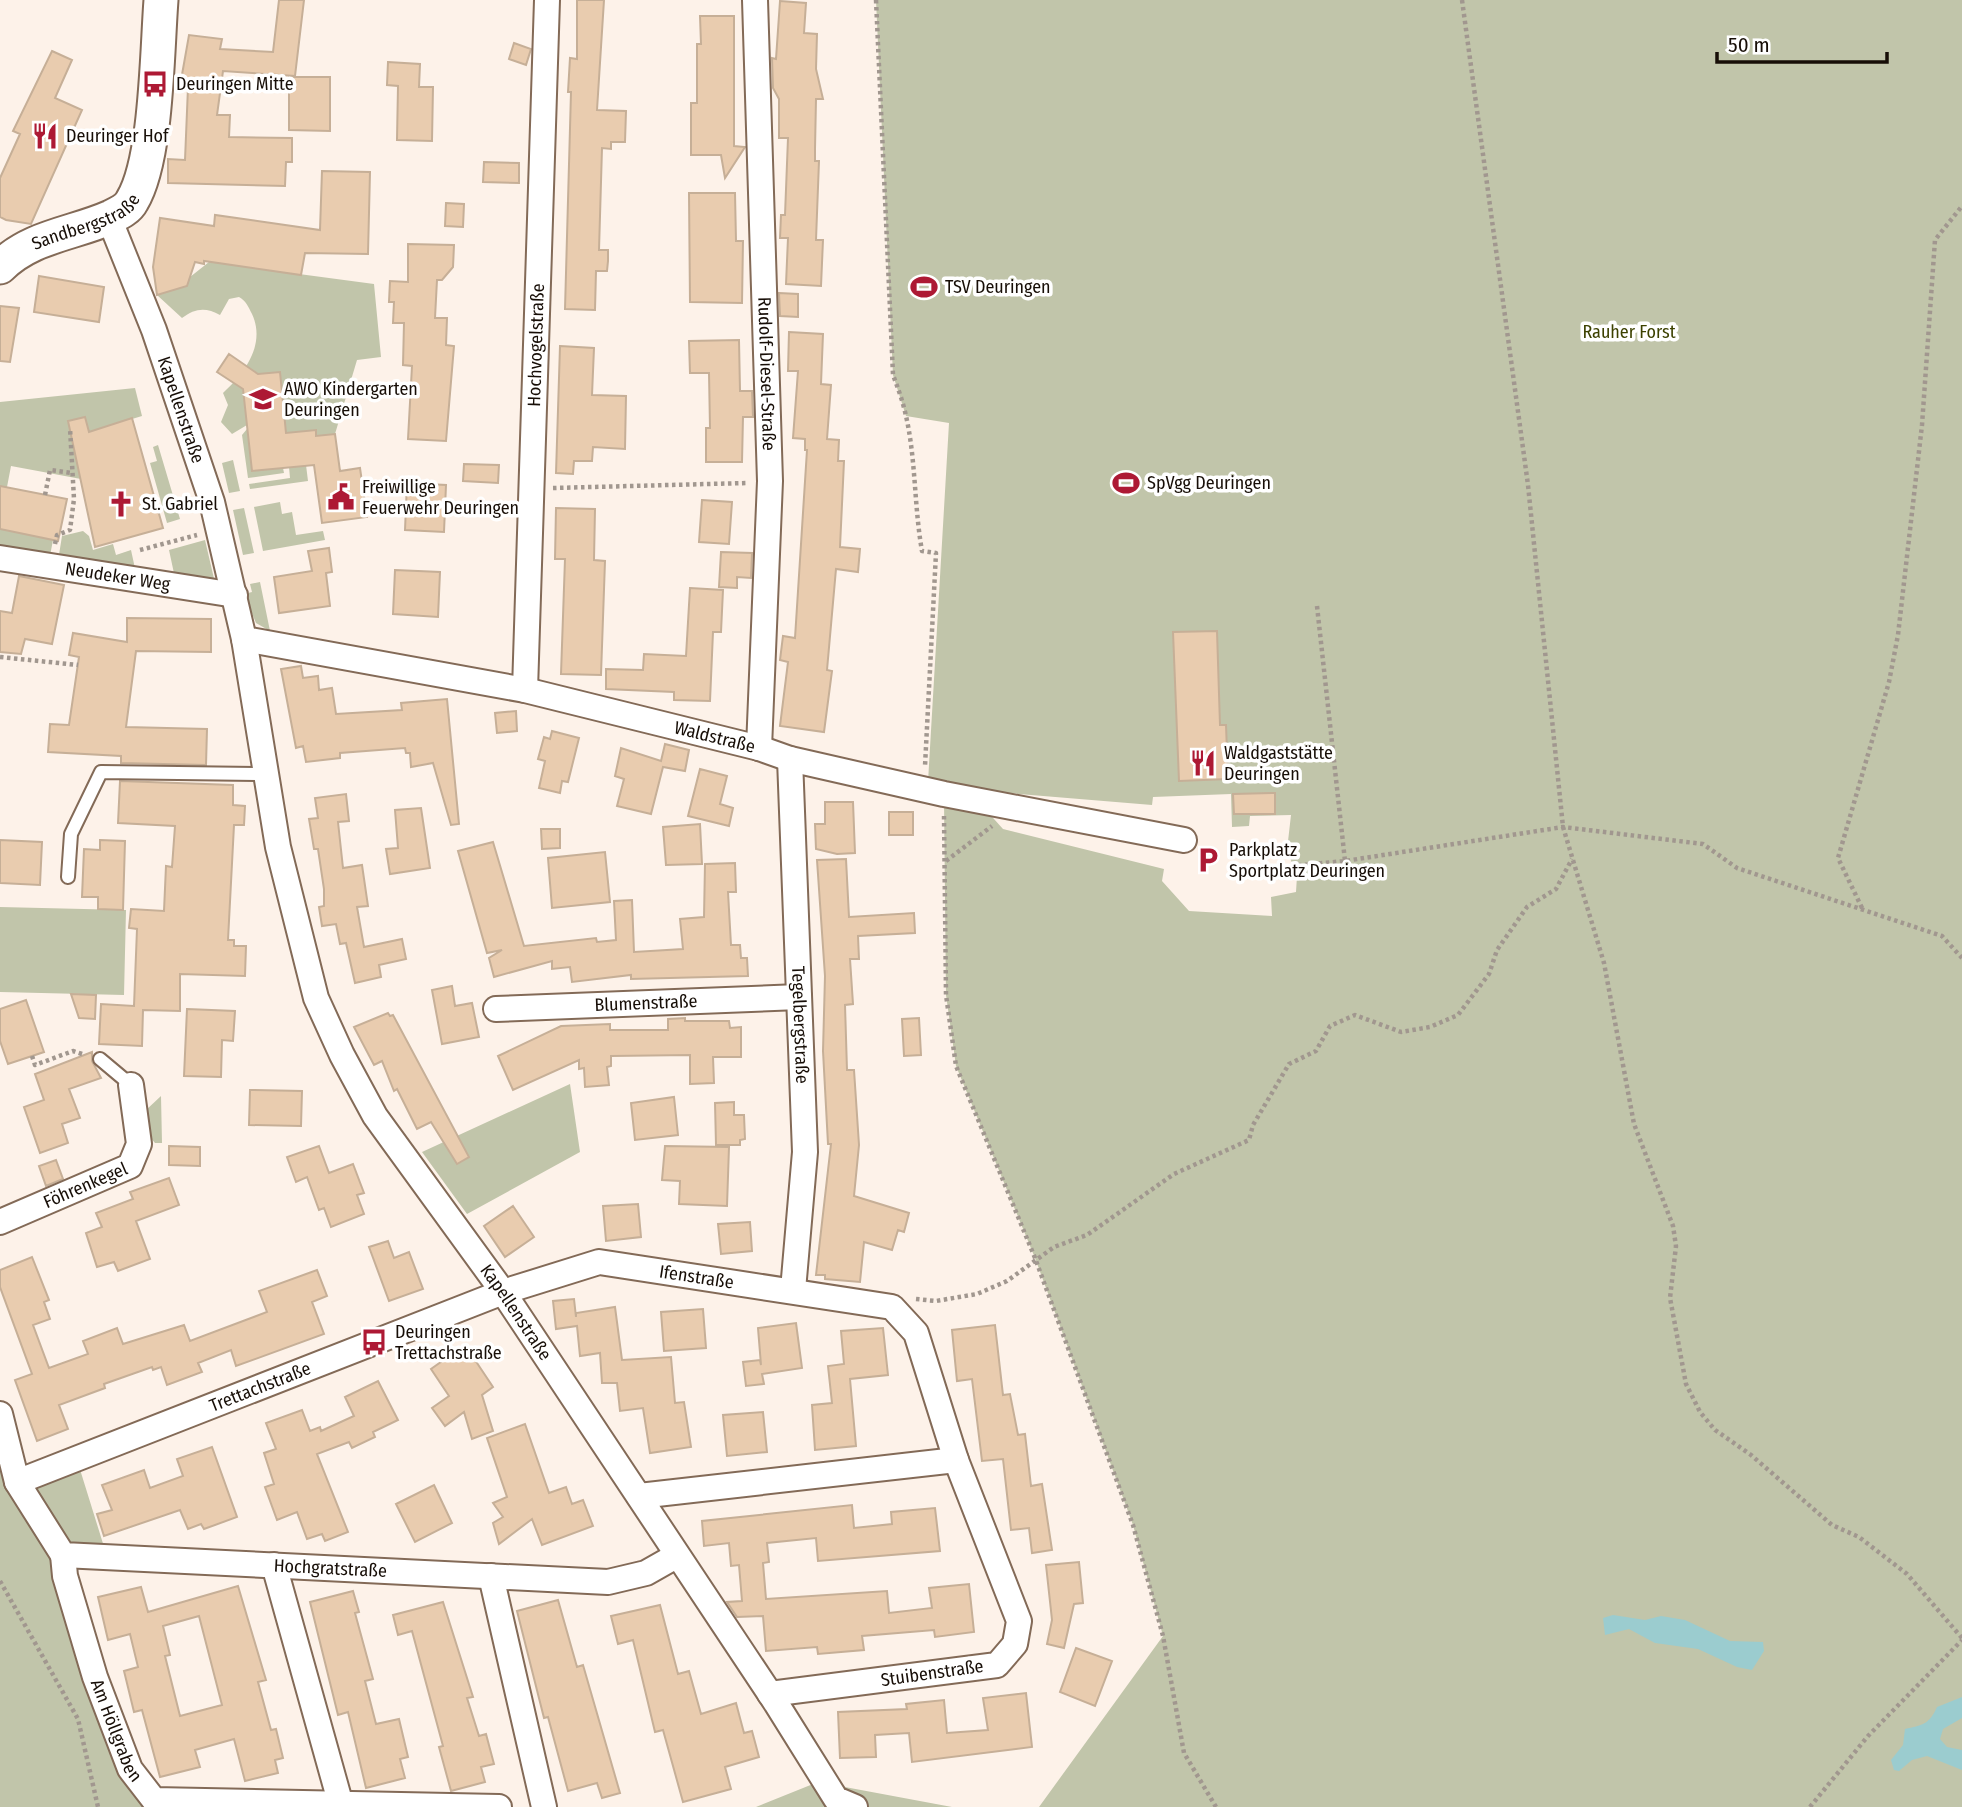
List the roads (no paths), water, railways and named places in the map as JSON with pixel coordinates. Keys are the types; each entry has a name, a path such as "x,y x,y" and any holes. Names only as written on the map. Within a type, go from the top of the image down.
{"street":[{"name":"Sandbergstraße","path":"0,267 14,253 32,243 109,218 131,204 147,157 161,0"},
{"name":"Hochvogelstraße","path":"524,690 547,0"},
{"name":"Rudolf-Diesel-Straße","path":"755,0 770,481 759,748"},
{"name":"Kapellenstraße","path":"109,218 183,411 219,529 244,639 278,847 316,998 332,1033 375,1116 503,1292 770,1694 836,1799 855,1807"},
{"name":"Neudeker Weg","path":"0,558 235,595"},
{"name":"Waldstraße","path":"244,639 524,690 759,748 790,759 1006,806 1184,840"},
{"name":"Tegelbergstraße","path":"790,759 805,1152 793,1290"},
{"name":"Blumenstraße","path":"496,1009 799,996"},
{"name":"Föhrenkegel","path":"0,1222 131,1166 139,1144 131,1084"},
{"name":"Ifenstraße","path":"503,1292 599,1262 902,1303"},
{"name":"Trettachstraße","path":"17,1482 503,1292"},
{"name":"Stuibenstraße","path":"770,1694 997,1665 1015,1644 1019,1621 956,1460 916,1333 902,1303"},
{"path":"0,1414 17,1482 63,1555"},
{"path":"639,1496 956,1460"},
{"name":"Hochgratstraße","path":"63,1555 608,1582 646,1573 676,1556"},
{"name":"Am Höllgraben","path":"63,1555 65,1576 95,1677 130,1769 153,1801 499,1807"},
{"path":"274,1564 341,1805"},
{"path":"491,1576 544,1807"}],"lane":[{"path":"68,877 71,834 101,772 265,774"},
{"path":"100,1059 131,1084"}],"water":[{"path":"1613,1615 1645,1620 1661,1616 1685,1620 1730,1641 1763,1642 1764,1651 1752,1670 1737,1667 1698,1649 1655,1643 1629,1629 1605,1635 1603,1618"},
{"path":"1962,1697 1962,1718 1943,1729 1940,1739 1947,1747 1962,1750 1962,1770 1927,1756 1912,1760 1899,1771 1894,1770 1891,1760 1903,1745 1905,1729 1924,1723 1937,1707"}],"place":[{"name":"Deuringen Mitte","path":"155,84"},
{"name":"Deuringer Hof","path":"45,136"},
{"name":"TSV Deuringen","path":"924,287"},
{"name":"AWO Kindergarten Deuringen","path":"263,399"},
{"name":"SpVgg Deuringen","path":"1126,483"},
{"name":"Freiwillige Feuerwehr Deuringen","path":"341,497"},
{"name":"St. Gabriel","path":"121,504"},
{"name":"Waldgaststätte Deuringen","path":"1203,763"},
{"name":"Parkplatz Sportplatz Deuringen","path":"1208,860"},
{"name":"Deuringen Trettachstraße","path":"374,1342"}],"park label":[{"name":"Rauher Forst","path":"1629,332"}]}
